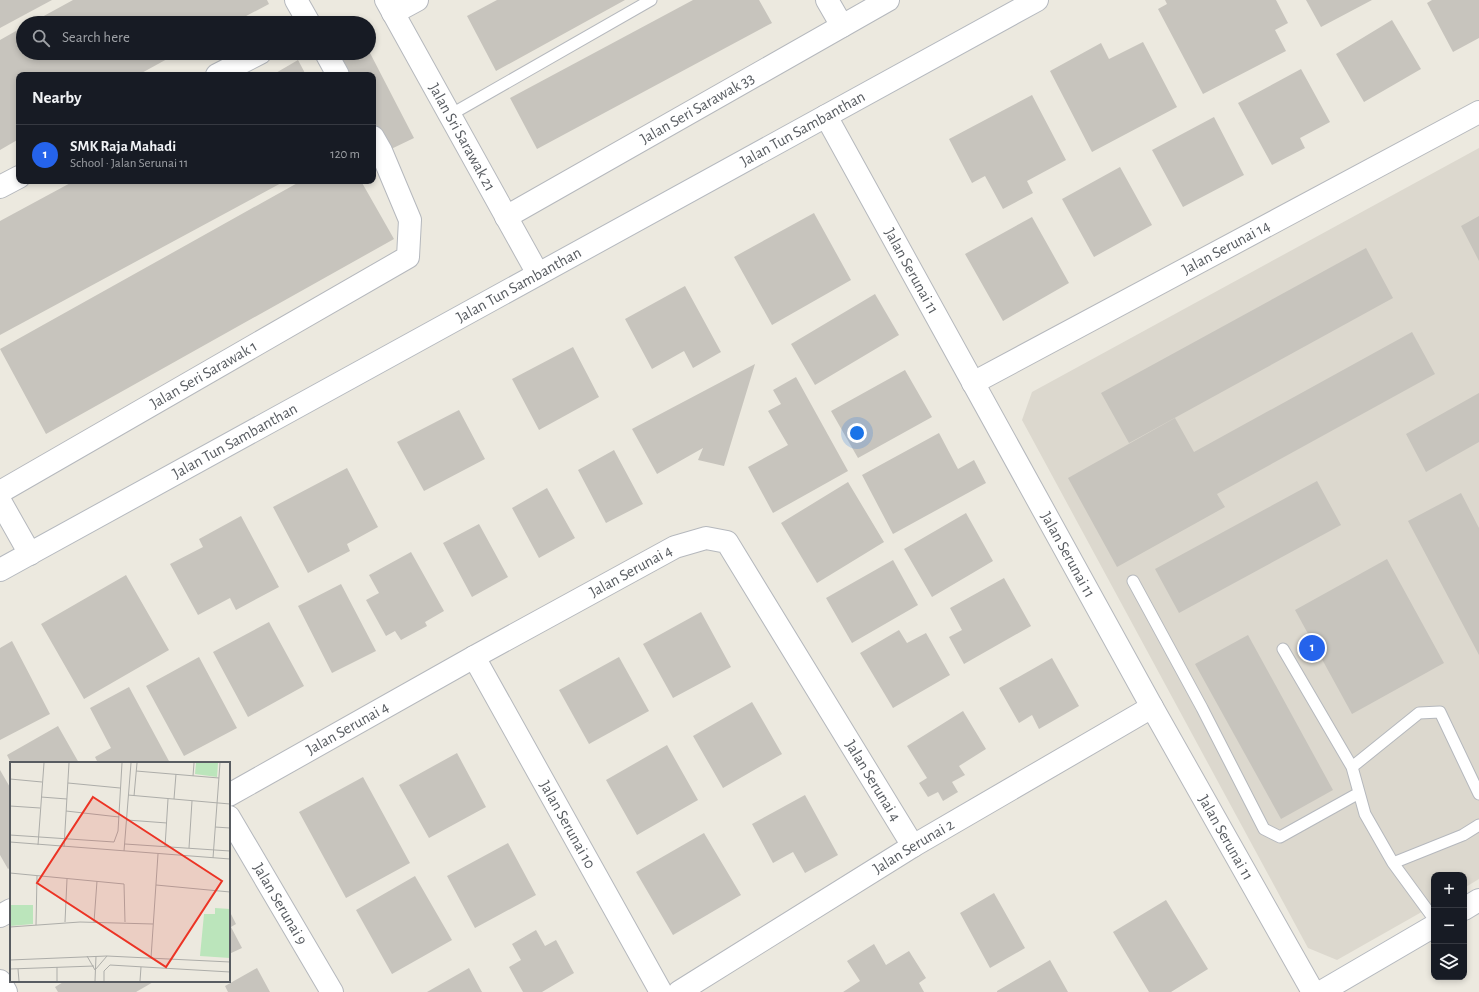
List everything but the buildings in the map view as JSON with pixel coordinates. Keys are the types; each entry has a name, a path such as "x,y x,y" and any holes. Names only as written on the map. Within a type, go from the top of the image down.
{"street":[{"path":"296,0 305,16"},
{"path":"390,7 417,0"},
{"path":"828,0 842,26"},
{"name":"Jalan Seri Sarawak 33","path":"506,217 888,0"},
{"name":"Jalan Tun Sambanthan","path":"0,570 1037,0"},
{"name":"Jalan Sri Sarawak 21","path":"390,7 538,274"},
{"path":"223,72 246,60"},
{"path":"330,60 336,72"},
{"name":"Jalan Serunai 14","path":"972,383 1479,112"},
{"name":"Jalan Serunai 11","path":"826,116 1152,707 1313,992"},
{"name":"Jalan Seri Sarawak 1","path":"0,492 408,257 410,220 376,142"},
{"path":"0,187 16,179"},
{"path":"0,501 30,554"},
{"name":"Jalan Serunai 4","path":"230,794 675,546 706,538 727,542 913,846"},
{"name":"Jalan Serunai 10","path":"474,657 661,992"},
{"name":"Jalan Serunai 2","path":"678,992 913,846 1152,707"},
{"name":"Jalan Serunai 9","path":"230,819 332,992"},
{"path":"1467,906 1479,900"},
{"path":"0,916 10,911"},
{"path":"1321,992 1431,928"},
{"path":"0,981 6,992"}],"lane":[{"path":"450,115 651,0"},
{"path":"1133,581 1202,708 1264,829 1280,837 1359,793"},
{"path":"1283,650 1352,767 1365,814 1393,863 1431,915"},
{"path":"1352,767 1419,713 1440,712 1479,794"},
{"path":"1393,863 1463,835 1479,825"}],"shaded area":[{"path":"1479,148 1479,879 1467,886 1467,872 1431,872 1431,907 1337,960 1308,948 1022,420 1032,392"}],"place":[{"name":"SMK Raja Mahadi","path":"1312,648"}]}
